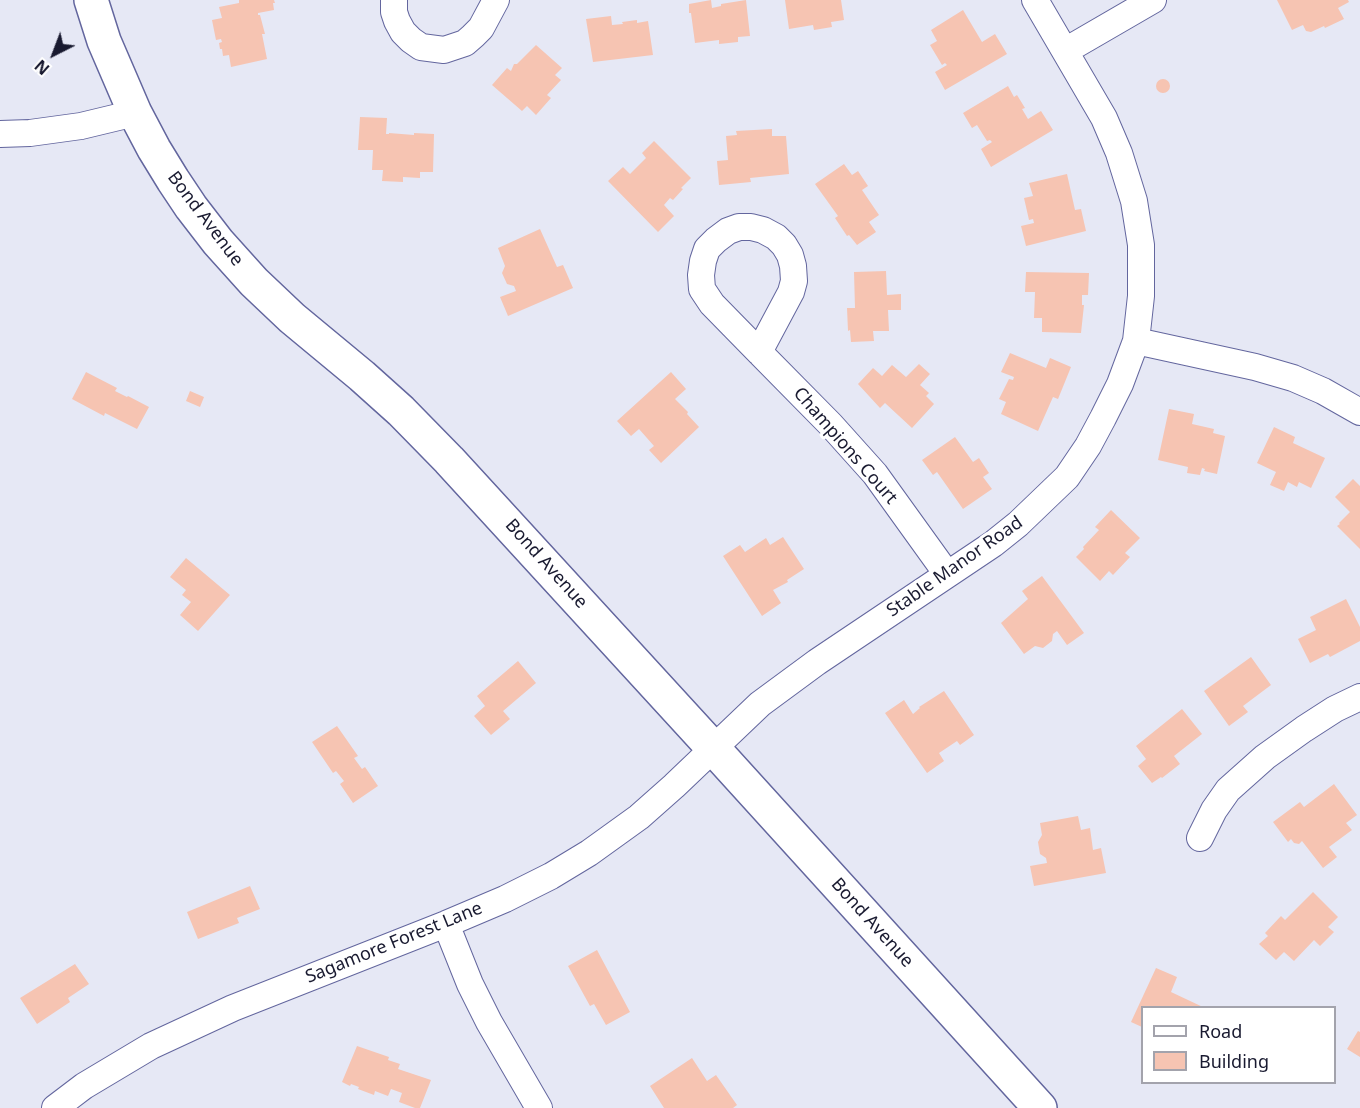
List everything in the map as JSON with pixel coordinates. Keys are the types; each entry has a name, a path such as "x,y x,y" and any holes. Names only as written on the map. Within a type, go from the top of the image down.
{"street":[{"name":"Bond Avenue","path":"91,0 104,41 135,113 154,149 191,207 218,242 254,282 292,318 401,411 514,529 1040,1108"},
{"path":"394,0 394,12 403,32 421,48 444,50 465,44 481,28 496,0"},
{"name":"Stable Manor Road","path":"713,748 760,704 794,678 993,544 1018,524 1067,477 1089,446 1119,384 1136,341 1141,296 1141,245 1134,201 1119,153 1104,118 1035,0"},
{"path":"1065,51 1153,0"},
{"path":"0,134 30,134 81,126 135,113"},
{"name":"Champions Court","path":"759,352 791,292 794,280 793,266 790,255 776,237 763,230 739,227 729,231 707,249 701,275 702,289 712,304 759,352 831,425 875,474 947,574"},
{"path":"1136,341 1255,367 1293,378 1323,391 1360,412"},
{"path":"1200,838 1214,810 1228,790 1266,757 1304,729 1335,709 1360,697"},
{"name":"Sagamore Forest Lane","path":"55,1108 84,1086 161,1041 233,1008 446,924 551,876 590,853 639,817 713,748"},
{"path":"446,924 470,984 489,1022 539,1108"}],"building":[{"path":"239,0 274,0 275,3 273,3 274,10 258,13 265,34 262,34 267,59 231,67 229,55 223,56 222,49 220,49 221,39 216,40 212,20 222,18 219,7 239,3"},
{"path":"711,0 712,8 721,6 721,4 746,0 750,36 738,37 738,42 719,44 719,40 695,43 689,4"},
{"path":"785,0 841,0 844,20 831,22 832,27 814,30 813,25 789,29"},
{"path":"1277,0 1348,0 1349,2 1338,8 1344,19 1311,32 1306,31 1303,25 1292,30"},
{"path":"963,10 982,42 995,34 1007,54 945,90 935,72 947,65 945,63 942,65 930,45 937,41 931,30"},
{"path":"611,16 612,25 637,20 637,23 648,21 653,55 593,62 586,19"},
{"path":"536,45 562,68 555,75 561,80 547,95 551,98 536,115 527,106 522,111 492,85 507,68 511,71 514,64 517,64"},
{"path":"1163,79 1168,81 1170,86 1168,91 1163,93 1158,91 1156,86 1158,81"},
{"path":"1008,86 1014,97 1017,95 1025,108 1022,109 1028,119 1041,111 1053,130 991,167 981,149 992,142 987,141 977,125 972,128 963,113"},
{"path":"360,117 387,118 386,134 434,134 433,172 420,172 420,178 403,177 403,182 382,181 383,170 372,170 373,150 358,150"},
{"path":"772,129 772,136 786,136 789,174 750,178 751,182 719,185 717,161 728,160 726,136 737,135 736,131"},
{"path":"654,141 691,178 673,200 670,198 664,205 674,216 658,232 608,181 623,167 630,174 646,158 642,153"},
{"path":"844,164 852,175 858,171 868,186 862,190 879,215 869,222 876,232 857,245 849,235 847,236 835,218 838,216 815,184"},
{"path":"1067,174 1075,210 1081,209 1086,231 1026,246 1021,226 1034,223 1033,219 1029,220 1024,198 1033,196 1029,183"},
{"path":"540,229 557,267 563,265 573,288 508,316 500,297 516,291 514,286 507,284 502,273 505,266 498,248"},
{"path":"886,271 887,295 901,294 901,310 888,310 889,331 873,331 874,341 851,342 847,308 855,308 854,272"},
{"path":"1026,272 1089,273 1088,295 1082,295 1082,305 1084,305 1081,333 1042,332 1042,318 1034,318 1035,292 1025,292"},
{"path":"1010,353 1046,368 1050,358 1071,367 1058,399 1053,397 1038,431 1001,414 1006,402 999,399 1009,379 1013,380 1014,377 1001,372"},
{"path":"919,364 930,374 920,385 929,393 926,396 934,404 912,428 885,403 880,408 858,384 873,368 882,376 892,365 906,377"},
{"path":"86,372 117,388 115,391 149,407 137,429 105,413 104,416 72,399"},
{"path":"671,372 686,389 675,399 699,427 661,463 649,450 654,446 639,429 631,436 617,421"},
{"path":"190,391 204,397 200,407 186,401"},
{"path":"1169,409 1194,414 1192,424 1214,429 1213,433 1225,436 1217,474 1204,471 1205,469 1202,468 1200,475 1187,473 1188,467 1158,460"},
{"path":"1274,427 1295,437 1293,443 1325,458 1311,488 1299,482 1297,487 1288,482 1284,491 1270,485 1276,472 1257,463"},
{"path":"955,437 973,462 979,458 989,473 983,477 992,489 963,509 937,472 933,475 922,460"},
{"path":"1353,479 1360,486 1360,549 1337,526 1350,512 1335,497"},
{"path":"1111,510 1140,538 1125,553 1130,557 1113,575 1109,571 1100,581 1076,557 1099,530 1095,527"},
{"path":"783,537 804,569 773,590 781,603 762,616 723,556 740,545 745,552 766,538 770,545"},
{"path":"186,558 230,595 198,631 180,615 191,602 182,595 186,590 170,577"},
{"path":"1042,576 1084,633 1067,645 1057,631 1053,634 1052,641 1043,648 1035,646 1024,654 1001,623 1028,599 1022,591"},
{"path":"1346,599 1360,627 1360,641 1330,657 1328,654 1310,663 1298,639 1316,630 1310,617"},
{"path":"1251,657 1271,685 1243,706 1248,712 1229,726 1204,691"},
{"path":"518,661 536,683 503,711 510,719 491,735 474,716 485,706 477,696"},
{"path":"944,691 974,735 960,745 957,741 939,753 944,761 927,773 885,713 904,700 913,714 919,707"},
{"path":"1182,709 1202,734 1174,756 1180,764 1152,783 1138,766 1146,759 1136,746"},
{"path":"337,726 358,756 354,758 362,769 365,767 378,786 353,803 340,784 344,781 336,771 333,773 312,742"},
{"path":"1334,784 1357,815 1346,823 1352,830 1329,847 1337,857 1323,868 1302,841 1299,844 1294,843 1291,839 1288,842 1273,822 1300,802 1304,807"},
{"path":"1078,816 1081,830 1090,828 1093,850 1101,848 1106,873 1034,886 1030,866 1047,863 1046,858 1040,854 1038,842 1042,835 1040,823"},
{"path":"250,886 260,909 237,918 239,923 198,939 187,912"},
{"path":"1313,892 1338,917 1328,927 1334,932 1320,946 1314,940 1294,961 1284,952 1276,960 1259,944 1268,936 1265,933 1281,916 1285,920"},
{"path":"597,950 630,1012 606,1025 594,1004 590,1006 568,966"},
{"path":"75,964 89,984 68,998 70,1002 37,1024 20,998"},
{"path":"1156,968 1177,977 1171,992 1201,1006 1141,1006 1141,1027 1131,1022"},
{"path":"1358,1031 1360,1032 1360,1057 1347,1049"},
{"path":"357,1046 389,1057 388,1060 400,1064 398,1069 431,1080 420,1108 399,1102 402,1093 391,1089 388,1096 375,1091 374,1095 342,1082"},
{"path":"692,1058 707,1081 716,1075 737,1105 733,1108 664,1108 650,1086"}]}
